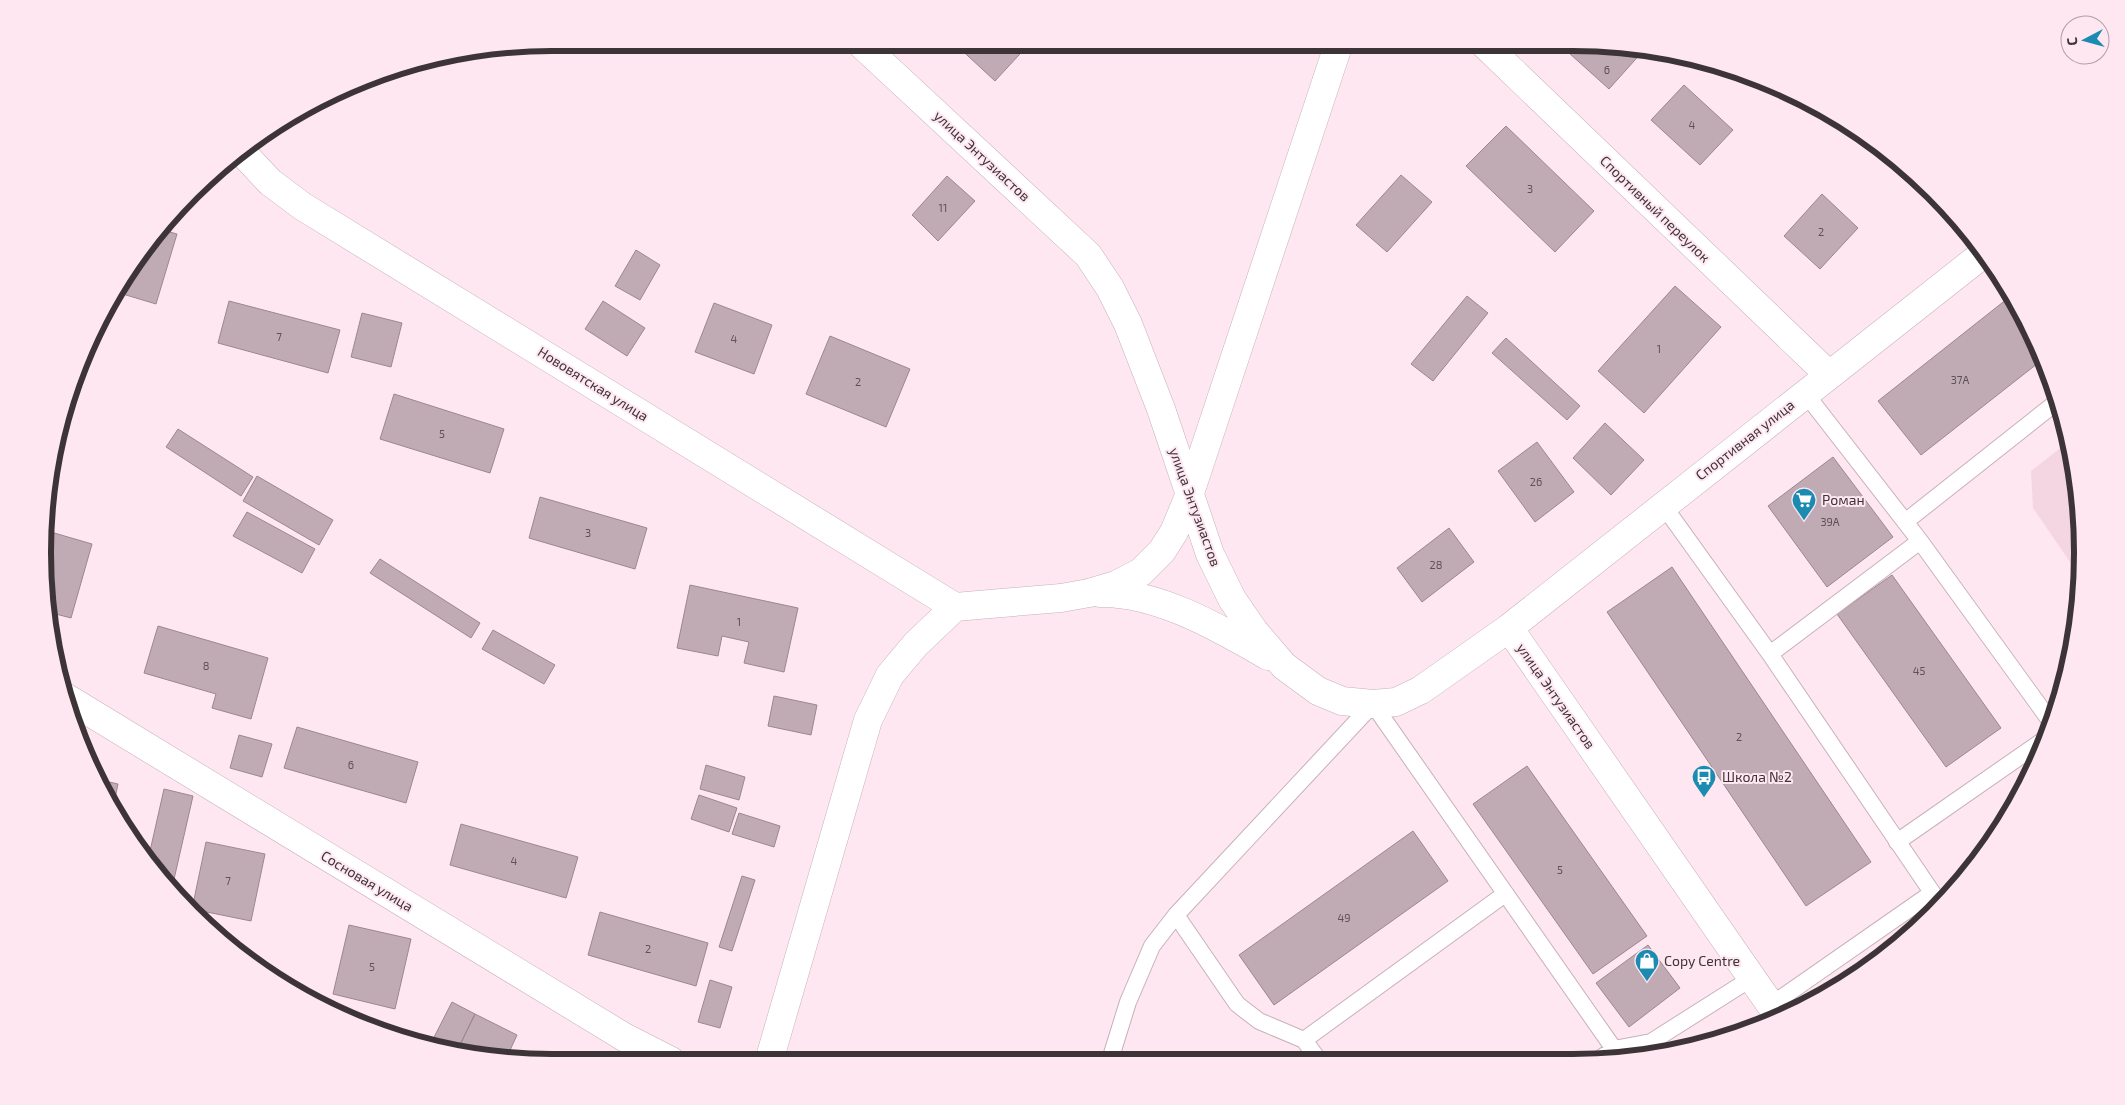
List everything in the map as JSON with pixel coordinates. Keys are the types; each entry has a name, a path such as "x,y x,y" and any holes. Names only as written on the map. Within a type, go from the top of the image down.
{"street":[{"name":"улица Энтузиастов","path":"869,51 1088,255 1110,288 1128,324 1161,409 1210,554 1232,599 1254,631 1284,666 1318,691 1342,701 1373,704 1396,702 1422,690 1509,628 1775,1011"},
{"path":"771,1054 868,720 890,675 916,644 955,607 1061,598 1089,593 1116,584 1141,572 1162,551 1174,532 1189,496 1336,51"},
{"name":"Спортивный переулок","path":"1490,51 1828,374"},
{"name":"Нововятская улица","path":"246,156 270,182 302,206 955,607"},
{"name":"Спортивная улица","path":"1509,628 1828,374 1978,258"},
{"path":"1089,593 1120,593 1148,599 1208,624 1284,666"},
{"name":"Сосновая улица","path":"74,703 624,1037 658,1054"}],"lane":[{"path":"1805,393 1920,541 2046,716"},
{"path":"1905,522 2052,406"},
{"path":"1663,506 1770,654 1935,898"},
{"path":"1770,654 1920,541"},
{"path":"1112,1054 1128,1002 1152,946 1176,915 1373,704 1505,894 1607,1053"},
{"path":"1897,842 2035,746"},
{"path":"1304,1040 1505,894"},
{"path":"1776,1011 1931,902"},
{"path":"1176,915 1236,1004 1259,1021 1304,1040 1314,1054"},
{"path":"1617,1052 1651,1042 1752,978"}],"shaded area":[{"path":"2062,447 2073,520 2074,567 2033,508 2031,471"}],"building":[{"path":"963,51 1023,51 995,81"},
{"path":"1567,51 1605,52 1638,56 1609,89"},
{"path":"1684,85 1733,130 1700,165 1651,120"},
{"path":"1506,126 1594,211 1555,252 1466,166"},
{"path":"1401,175 1432,202 1387,252 1356,225"},
{"path":"947,176 975,201 938,241 912,215"},
{"path":"1822,194 1858,228 1820,269 1784,236"},
{"path":"168,232 177,234 156,304 123,294 155,247"},
{"path":"636,250 660,265 640,300 615,286"},
{"path":"1675,286 1721,327 1644,413 1598,371"},
{"path":"1467,296 1488,313 1433,381 1411,364"},
{"path":"2006,300 2037,364 1921,455 1878,401"},
{"path":"229,301 340,330 328,373 218,343"},
{"path":"603,301 645,328 627,356 585,329"},
{"path":"714,303 772,325 754,374 695,352"},
{"path":"362,313 402,323 391,367 351,357"},
{"path":"830,336 910,369 886,427 806,394"},
{"path":"1506,338 1580,406 1567,420 1492,353"},
{"path":"394,394 504,429 490,473 380,439"},
{"path":"1605,423 1644,460 1611,495 1573,458"},
{"path":"178,429 253,477 241,496 166,447"},
{"path":"1537,442 1574,492 1535,522 1498,471"},
{"path":"1833,457 1893,537 1827,587 1768,506"},
{"path":"257,476 333,520 319,545 243,501"},
{"path":"540,497 647,528 635,569 529,538"},
{"path":"247,512 315,549 302,573 233,536"},
{"path":"1449,528 1474,562 1422,602 1397,568"},
{"path":"52,532 92,544 71,618 56,614 52,585"},
{"path":"380,559 480,623 471,638 370,573"},
{"path":"1672,567 1871,862 1806,906 1607,612"},
{"path":"1892,575 2001,728 1946,767 1837,614"},
{"path":"690,585 798,608 784,672 744,663 749,642 722,636 718,656 677,648"},
{"path":"158,626 268,658 251,719 212,708 216,694 144,673"},
{"path":"493,630 555,665 544,684 482,649"},
{"path":"774,696 817,705 811,735 768,726"},
{"path":"297,727 418,762 406,803 284,768"},
{"path":"239,735 272,744 262,777 230,768"},
{"path":"706,765 745,777 739,800 700,789"},
{"path":"1527,766 1647,936 1593,974 1473,804"},
{"path":"107,781 118,784 115,798"},
{"path":"164,789 193,796 174,880 150,851"},
{"path":"699,795 737,808 729,832 691,819"},
{"path":"739,813 780,826 774,847 732,834"},
{"path":"461,824 578,857 566,898 450,865"},
{"path":"1413,831 1448,881 1274,1005 1239,955"},
{"path":"206,842 265,854 251,921 203,911 193,902"},
{"path":"742,876 755,880 732,951 719,947"},
{"path":"600,912 708,943 696,986 588,955"},
{"path":"349,925 411,939 395,1009 333,994"},
{"path":"1648,945 1680,988 1629,1027 1596,983"},
{"path":"710,980 732,987 720,1028 698,1022"},
{"path":"452,1002 475,1014 460,1045 433,1039"},
{"path":"475,1014 517,1035 509,1052 460,1045"}],"place":[{"name":"Роман","path":"1804,521"},
{"name":"Школа №2","path":"1704,798"},
{"name":"Copy Centre","path":"1647,982"}]}
